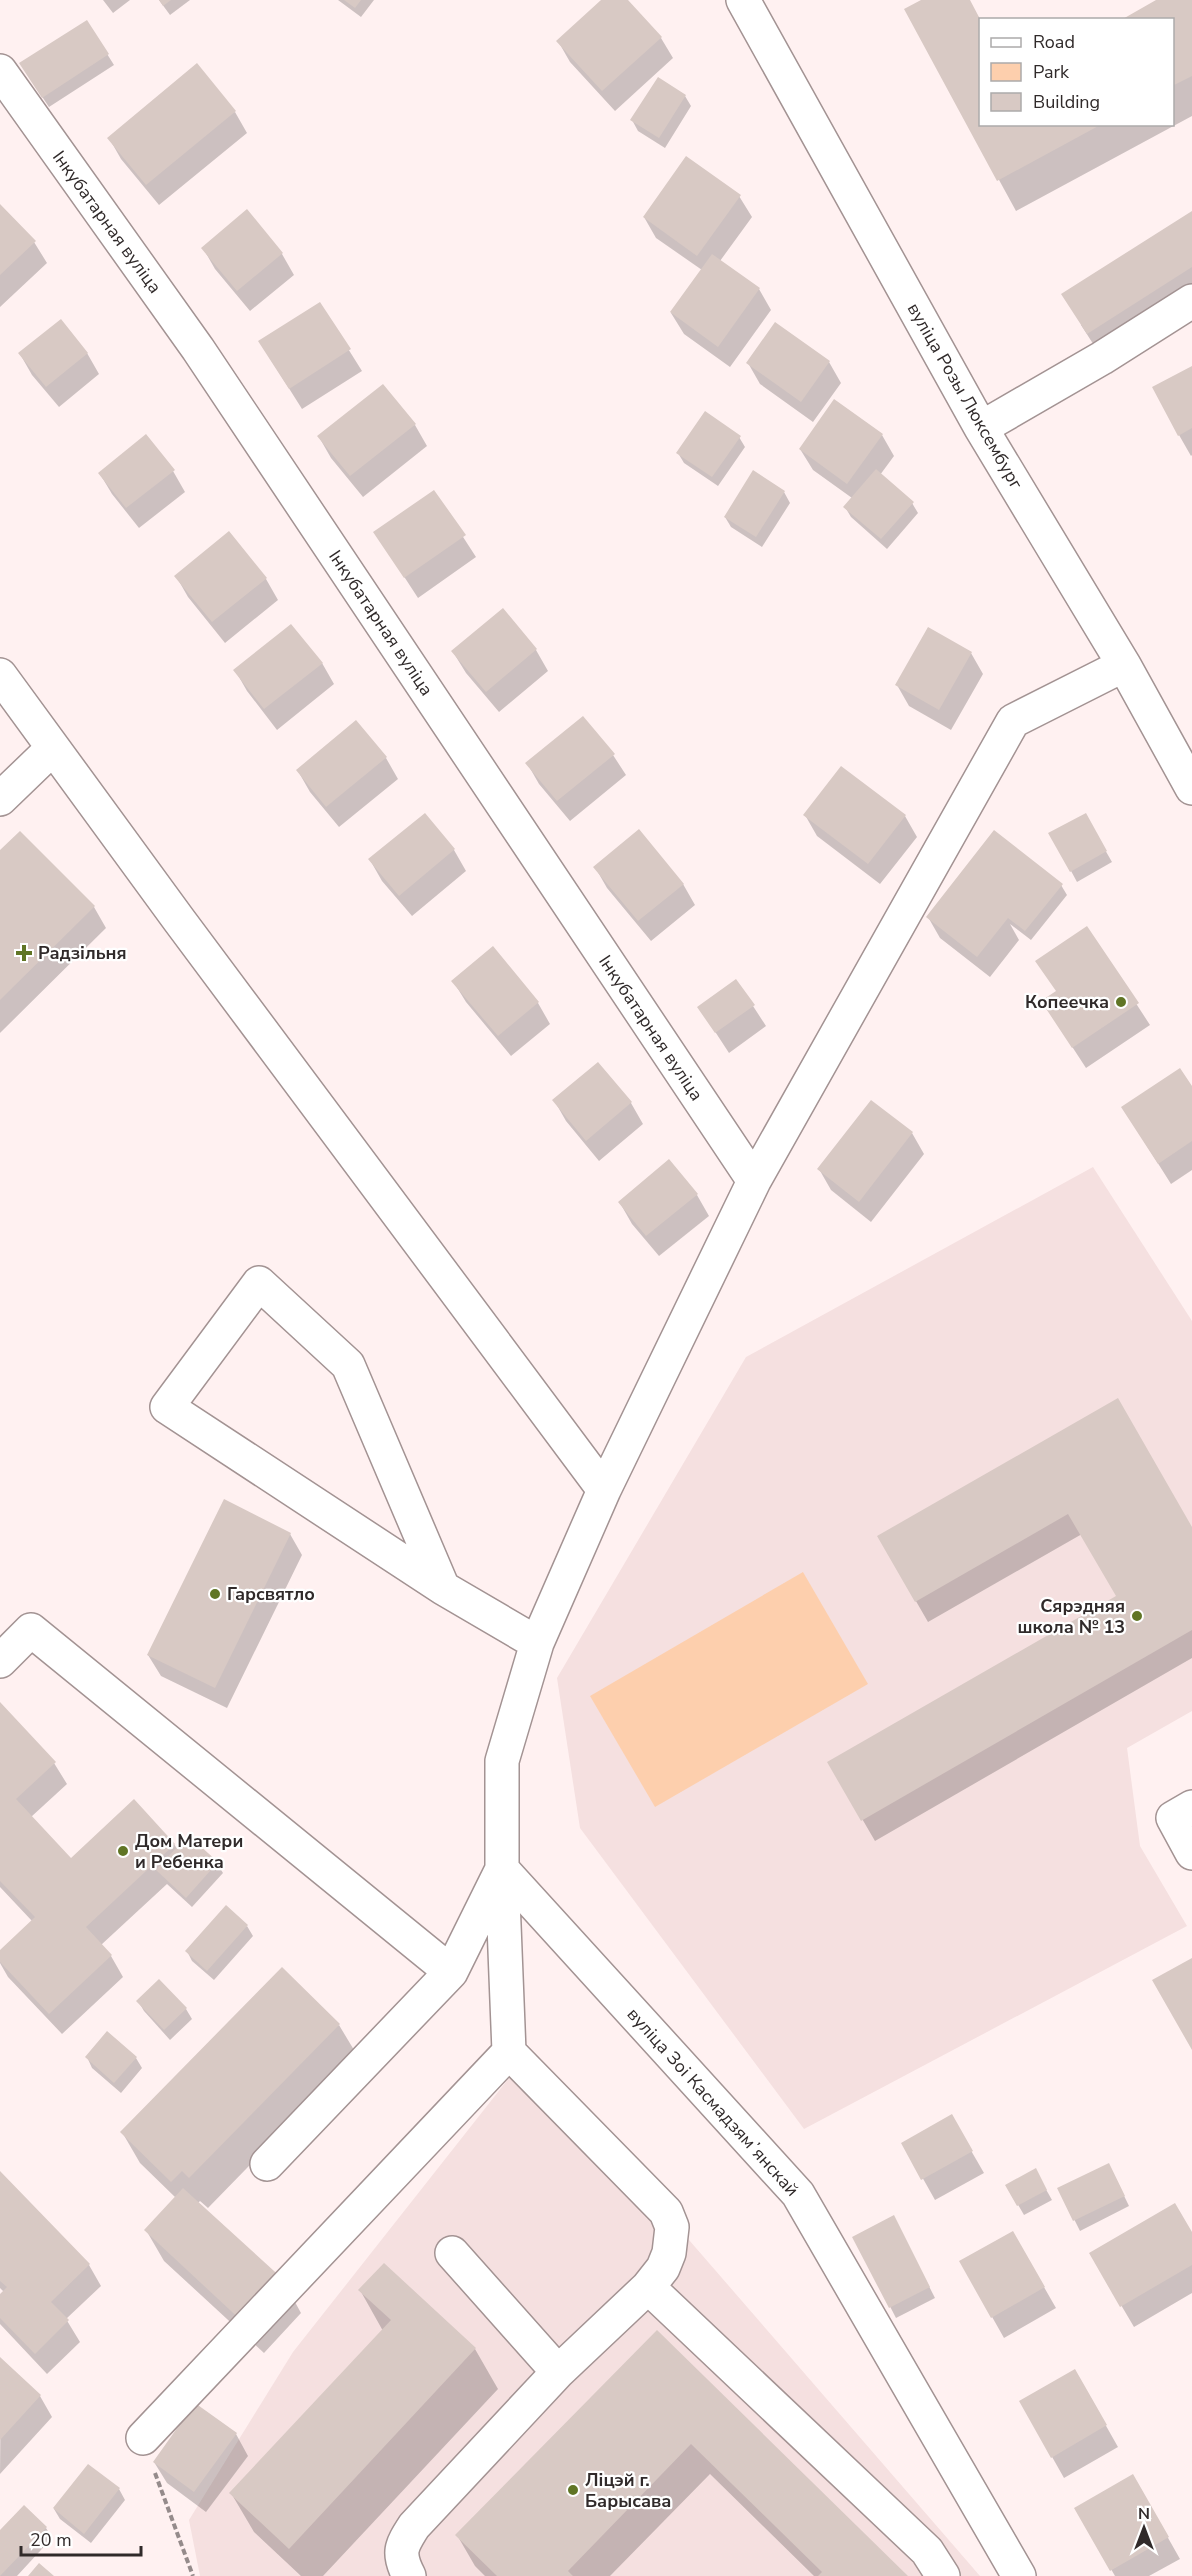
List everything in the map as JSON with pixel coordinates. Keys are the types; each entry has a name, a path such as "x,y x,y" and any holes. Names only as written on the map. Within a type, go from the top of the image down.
{"street":[{"name":"вуліца Розы Люксембург","path":"743,0 981,428 1124,665 1192,788"},
{"name":"Інкубатарная вуліца","path":"0,72 198,349 753,1181"},
{"path":"981,428 1102,358 1192,301"},
{"path":"409,2576 402,2562 402,2545 414,2526 558,2372 648,2288 663,2268 669,2253 672,2227 666,2212 509,2052 502,1869 502,1761 537,1643 604,1490 753,1181 1013,721 1124,665"},
{"path":"0,675 604,1490"},
{"path":"0,799 53,748"},
{"path":"443,1588 348,1365 259,1282 168,1407 443,1588 537,1643"},
{"path":"0,1661 31,1630 451,1972"},
{"path":"1192,1807 1173,1818 1192,1853"},
{"path":"267,2164 451,1972 502,1869"},
{"name":"вуліца Зоі Касмадзямʼянскай","path":"502,1869 798,2194 1019,2576"},
{"path":"143,2438 509,2052"},
{"path":"452,2253 558,2372"},
{"path":"648,2288 927,2551 943,2576"}],"path":[{"path":"143,2438 194,2576"}],"shaded area":[{"path":"1093,1167 1192,1321 1192,1711 1127,1748 1140,1846 1187,1926 804,2129 580,1828 557,1678 746,1357"},
{"path":"528,2054 980,2576 200,2576 189,2520 293,2352"}],"green space":[{"path":"803,1572 868,1684 655,1807 590,1696"}],"building":[{"path":"159,0 171,0 163,6"},
{"path":"344,0 361,0 355,8"},
{"path":"601,0 628,0 662,37 602,91 556,41"},
{"path":"921,0 970,0 979,18 979,126 1098,126 997,181 904,9"},
{"path":"1156,0 1192,0 1192,76 1174,85 1174,18 1124,18"},
{"path":"87,20 109,54 42,98 19,63"},
{"path":"197,63 236,111 146,185 107,138"},
{"path":"658,77 686,95 659,138 630,120"},
{"path":"686,156 741,195 697,256 643,217"},
{"path":"0,204 36,241 0,275"},
{"path":"247,209 283,253 237,291 201,248"},
{"path":"1192,211 1192,267 1087,334 1061,294"},
{"path":"712,254 760,288 718,347 670,312"},
{"path":"320,302 351,349 289,389 258,341"},
{"path":"61,319 88,353 46,387 18,353"},
{"path":"775,322 830,361 801,402 746,363"},
{"path":"1192,366 1192,428 1178,436 1152,387"},
{"path":"383,384 416,424 350,476 317,436"},
{"path":"834,399 883,434 847,484 799,449"},
{"path":"705,411 741,436 712,477 676,453"},
{"path":"146,434 175,470 126,508 98,473"},
{"path":"876,469 914,502 881,539 843,507"},
{"path":"753,470 785,491 756,537 724,517"},
{"path":"434,490 466,535 404,578 373,532"},
{"path":"229,531 267,578 212,622 174,576"},
{"path":"503,608 537,649 486,692 451,651"},
{"path":"291,624 323,663 264,709 233,670"},
{"path":"928,627 972,652 939,710 895,685"},
{"path":"583,716 615,754 557,801 525,763"},
{"path":"356,720 387,757 326,807 296,770"},
{"path":"841,766 906,815 868,864 803,815"},
{"path":"425,813 455,849 399,896 368,859"},
{"path":"1086,813 1107,851 1070,872 1048,833"},
{"path":"639,829 684,884 638,921 593,867"},
{"path":"994,830 1063,884 1025,931 1008,918 977,957 926,917"},
{"name":"Радзільня","path":"20,831 95,906 0,1000 0,850"},
{"path":"1087,926 1139,1003 1072,1048 1041,1001 1056,991 1035,961"},
{"path":"493,946 539,1002 498,1036 451,981"},
{"path":"736,979 755,1005 715,1033 697,1007"},
{"path":"598,1062 632,1102 586,1141 552,1100"},
{"path":"1180,1068 1192,1086 1192,1141 1158,1164 1121,1107"},
{"path":"871,1100 913,1132 859,1202 817,1169"},
{"path":"669,1159 698,1194 646,1236 618,1202"},
{"name":"Сярэдняя школа № 13","path":"1118,1398 1192,1527 1192,1630 861,1821 827,1762 1116,1596 1068,1514 915,1602 877,1536"},
{"path":"224,1499 291,1533 215,1688 147,1655"},
{"name":"Дом Матери и Ребенка","path":"0,1702 56,1762 16,1799 71,1858 134,1799 175,1844 86,1927 112,1955 49,2014 0,1962 0,1950 35,1917 0,1881"},
{"path":"188,1835 218,1862 186,1898 156,1870"},
{"path":"226,1905 248,1925 207,1971 185,1951"},
{"path":"1192,1958 1192,2050 1152,1980"},
{"path":"282,1967 340,2024 189,2178 182,2171 171,2182 120,2132"},
{"path":"159,1979 187,2008 164,2030 136,2001"},
{"path":"107,2031 137,2057 114,2083 85,2057"},
{"path":"952,2114 973,2151 921,2180 901,2143"},
{"path":"1109,2163 1125,2196 1073,2221 1057,2188"},
{"path":"1036,2168 1047,2190 1017,2206 1005,2185"},
{"path":"0,2171 90,2264 51,2302 69,2320 35,2354 0,2318 0,2294 7,2287 0,2281"},
{"path":"183,2188 285,2281 245,2324 144,2230"},
{"path":"1175,2203 1192,2232 1192,2265 1120,2307 1089,2253"},
{"path":"894,2215 930,2287 889,2308 852,2237"},
{"path":"1013,2231 1045,2287 991,2318 959,2261"},
{"path":"384,2263 476,2348 289,2549 229,2493 391,2320 358,2290"},
{"name":"Ліцэй г. Барысава","path":"657,2330 908,2576 818,2576 822,2572 691,2444 568,2571 573,2576 497,2576 455,2535"},
{"path":"0,2357 41,2395 0,2440"},
{"path":"1075,2369 1107,2425 1051,2458 1019,2401"},
{"path":"195,2403 237,2433 194,2492 153,2462"},
{"path":"88,2464 120,2488 84,2534 53,2508"},
{"path":"1133,2474 1169,2537 1110,2571 1074,2508"},
{"path":"24,2505 47,2527 0,2576 0,2530"},
{"path":"39,2563 54,2576 28,2576"}],"place":[{"name":"Радзільня","path":"24,953"},
{"name":"Копеечка","path":"1121,1002"},
{"name":"Гарсвятло","path":"215,1594"},
{"name":"Сярэдняя школа № 13","path":"1137,1616"},
{"name":"Дом Матери и Ребенка","path":"123,1851"},
{"name":"Ліцэй г. Барысава","path":"573,2490"}]}
